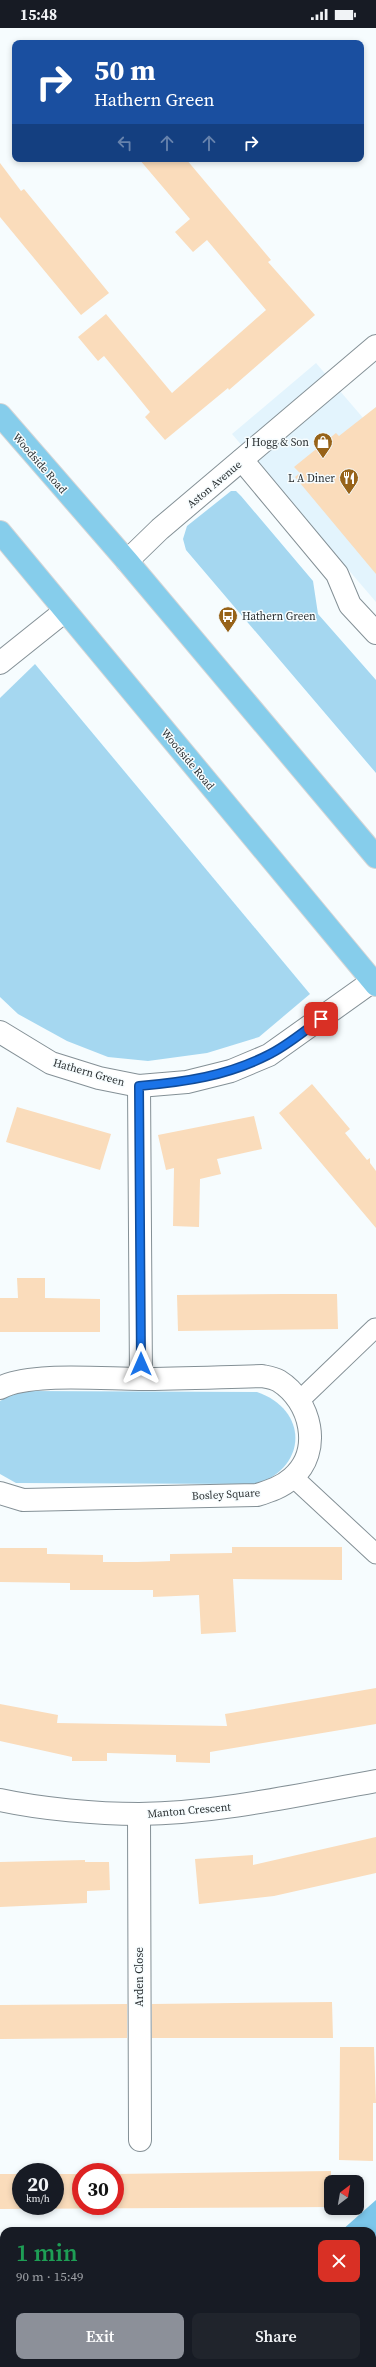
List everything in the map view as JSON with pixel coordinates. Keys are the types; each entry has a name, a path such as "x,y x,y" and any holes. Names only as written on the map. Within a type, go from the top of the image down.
{"main road":[{"name":"Woodside Road","path":"0,415 127,561 376,857"},
{"name":"Woodside Road","path":"0,532 375,981"}],"street":[{"name":"Aston Avenue","path":"127,561 160,529 376,346"},
{"path":"242,460 337,574 350,605 376,633"},
{"path":"0,663 65,611"},
{"name":"Hathern Green","path":"0,1032 51,1063 98,1078 139,1086 187,1082 216,1076 269,1055 375,981"},
{"path":"139,1086 141,1379"},
{"name":"Bosley Square","path":"0,1388 8,1383 28,1379 141,1379 262,1376 278,1380 290,1389 304,1406 311,1434 308,1454 293,1477 278,1488 257,1495 23,1500 0,1493"},
{"name":"Manton Crescent","path":"0,1800 73,1810 139,1814 240,1805 376,1781"},
{"name":"Arden Close","path":"139,1814 140,2140"}],"lane":[{"path":"299,1401 375,1328"},
{"path":"293,1477 376,1554"}],"shaded area":[{"path":"316,363 376,433 376,602 232,434"},
{"path":"231,491 236,491 241,496 313,581 318,614 376,680 376,773 186,550 183,539 187,526"},
{"path":"35,664 310,994 259,1037 207,1053 148,1061 108,1057 67,1041 18,1014 0,997 0,698"},
{"path":"25,1391 257,1392 273,1400 285,1411 293,1424 295,1437 293,1451 286,1464 275,1475 258,1484 16,1483 0,1474 0,1401 13,1394"},
{"path":"376,2200 376,2227 346,2227 359,2215 364,2215 364,2211"}],"building":[{"path":"142,162 189,162 271,260 268,262 315,315 229,390 228,388 165,440 145,417 150,412 104,356 98,361 78,337 106,314 172,393 266,310 207,240 193,252 175,232 190,219"},
{"path":"0,163 21,191 24,189 109,293 81,315 0,217"},
{"path":"376,407 376,574 295,477 300,473 294,467 336,433 339,436"},
{"path":"312,1084 350,1129 345,1133 367,1160 370,1158 370,1163 376,1171 376,1228 279,1113"},
{"path":"17,1107 111,1134 100,1170 6,1142"},
{"path":"254,1116 262,1149 217,1159 221,1174 200,1179 199,1227 173,1226 174,1168 166,1170 158,1135"},
{"path":"17,1278 45,1278 45,1298 100,1299 100,1332 0,1332 0,1298 18,1298"},
{"path":"337,1294 338,1329 178,1331 177,1295"},
{"path":"232,1547 342,1547 342,1580 233,1579 236,1632 201,1634 199,1595 153,1597 153,1590 70,1590 70,1583 0,1582 0,1548 47,1548 47,1554 103,1555 103,1562 137,1562 170,1561 170,1554 232,1553"},
{"path":"376,1688 376,1724 210,1752 210,1763 176,1762 176,1755 107,1753 107,1761 72,1761 72,1757 0,1741 0,1704 58,1715 57,1723 227,1726 225,1714"},
{"path":"376,1837 376,1873 274,1896 199,1904 195,1859 253,1855 253,1865"},
{"path":"85,1860 85,1862 109,1862 110,1890 87,1891 87,1903 0,1907 0,1862"},
{"path":"332,2002 333,2038 152,2038 152,2004"},
{"path":"127,2004 127,2038 0,2039 0,2005"},
{"path":"340,2047 374,2047 376,2103 373,2103 373,2161 339,2160"},
{"path":"331,2171 331,2175 324,2175 324,2207 124,2208 124,2174"},
{"path":"0,2174 12,2174 12,2209 0,2209"},
{"path":"64,2174 72,2174 72,2209 64,2209"}],"place":[{"name":"J Hogg & Son","path":"323,459"},
{"name":"L A Diner","path":"349,495"},
{"name":"Hathern Green","path":"228,633"}],"route":[{"path":"141,1364 139,1086 187,1082 216,1076 231,1071 269,1055 321,1019"}]}
